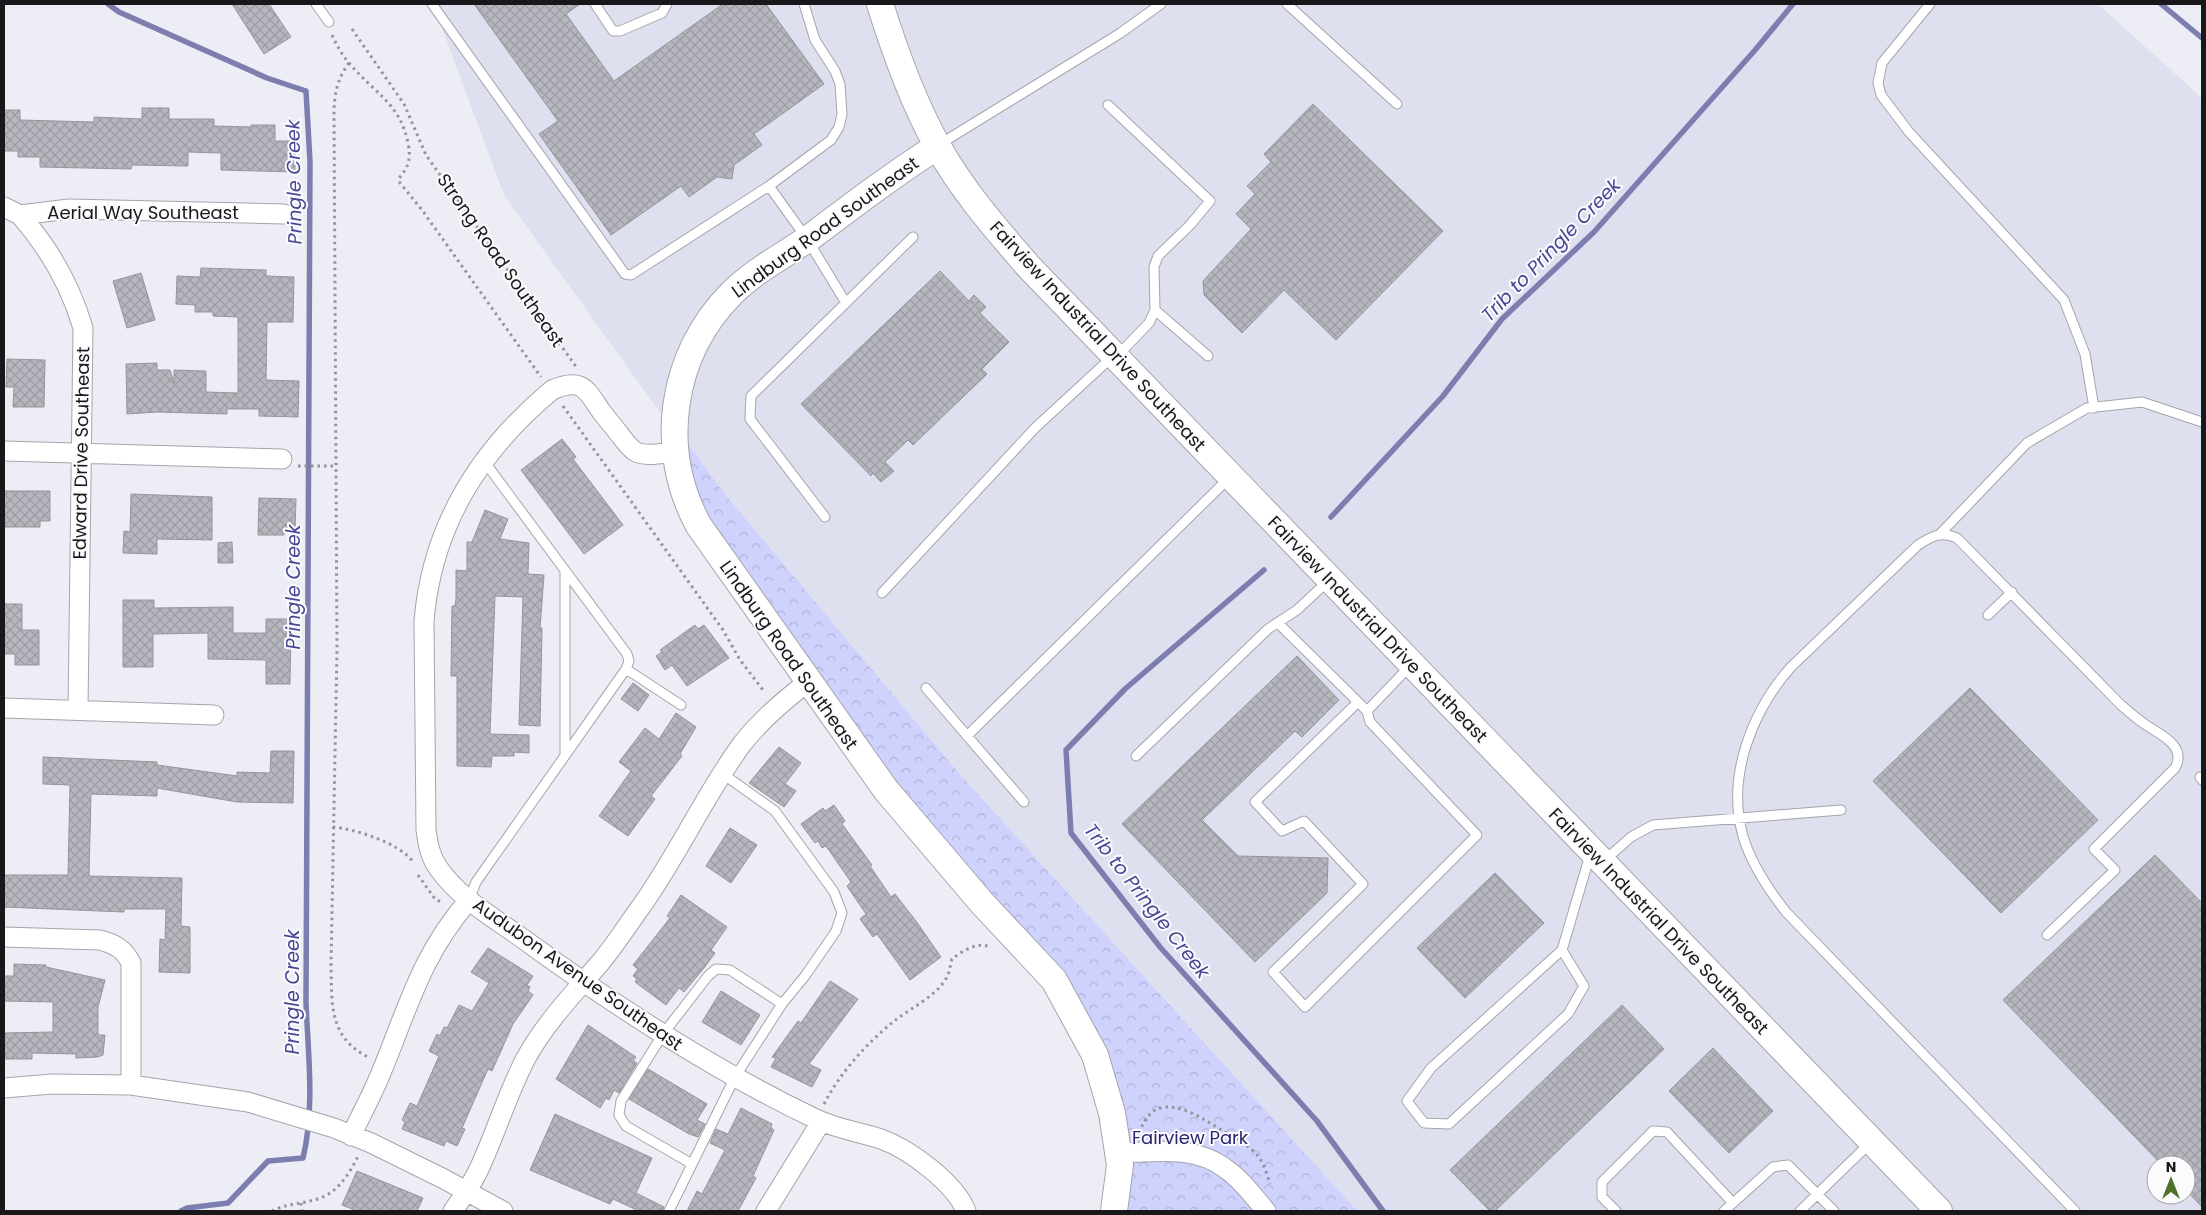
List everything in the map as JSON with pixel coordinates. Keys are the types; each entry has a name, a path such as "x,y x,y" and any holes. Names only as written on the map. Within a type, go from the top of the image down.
{"main road":[{"name":"Fairview Industrial Drive Southeast","path":"880,4 910,89 938,146 993,226 1330,580 1939,1211"},
{"name":"Lindburg Road Southeast","path":"938,146 906,166 807,239 756,273 718,307 696,340 680,383 674,426 674,452 684,495 699,526 808,682 886,790 917,828 1054,980 1095,1055 1112,1113 1120,1165 1114,1211"}],"street":[{"name":"Aerial Way Southeast","path":"12,211 69,209 284,214"},
{"name":"Edward Drive Southeast","path":"12,211 41,238 64,277 75,301 82,328 78,710"},
{"path":"552,390 573,385 584,387 629,447 645,454 674,452"},
{"name":"Audubon Avenue Southeast","path":"552,390 508,430 468,483 442,535 426,589 424,621 428,846 433,860 440,871 469,900 582,982 735,1077 821,1116 881,1139 918,1159 949,1187 966,1211"},
{"path":"4,451 282,459"},
{"path":"453,1211 479,1169 501,1112 527,1057 545,1028 600,962 669,866 722,774 758,726 808,682"},
{"path":"4,708 214,715"},
{"path":"349,1138 384,1066 418,977 452,919 469,900"},
{"path":"4,937 100,940 115,944 126,952 131,963 131,1085"},
{"path":"4,1088 52,1084 131,1085 248,1102 292,1116 349,1138 466,1191 503,1211"},
{"path":"766,1211 821,1116"},
{"path":"1118,1153 1181,1151 1205,1157 1227,1169 1266,1211"}],"lane":[{"path":"316,4 329,22"},
{"path":"434,4 625,274 631,275 638,273 769,186 831,140 839,127 842,114 840,84 835,71 815,40 804,4"},
{"path":"595,4 614,31 620,31 662,13 667,4"},
{"path":"938,146 1118,34 1161,4"},
{"path":"1286,4 1397,104"},
{"path":"1930,4 1882,63 1878,83 1881,95 1910,132 2064,300 2084,354 2094,408"},
{"path":"882,593 1035,428 1149,323 1155,310 1154,267 1158,256 1190,225 1210,201 1108,105"},
{"path":"769,186 807,239 846,303"},
{"path":"825,517 750,419 751,396 913,237"},
{"path":"1155,310 1208,356"},
{"path":"2074,1211 1786,912 1765,884 1749,854 1739,817 1740,780 1745,750 1754,722 1774,688 1791,667 1918,546 1930,537 1940,534 2027,443 2087,408 2142,402 2202,422"},
{"path":"469,900 476,882 626,669 629,661 627,654 484,461"},
{"path":"967,736 1231,476"},
{"path":"1940,534 1957,538 2121,705 2145,724 2168,738 2176,747 2178,762 2175,768 2094,849 2115,870 2047,935"},
{"path":"565,571 565,754"},
{"path":"1136,756 1268,629 1297,610 1330,580"},
{"path":"1988,615 2012,592"},
{"path":"1278,623 1358,702 1367,711 1370,722 1477,835 1305,1007 1273,972 1363,884 1304,821 1282,831 1256,802 1358,702"},
{"path":"1367,711 1412,665"},
{"path":"626,669 681,705"},
{"path":"926,688 1024,802"},
{"path":"669,1211 735,1077 782,1004 805,976 836,932 840,923 840,903 834,892 775,811 722,774"},
{"path":"1562,950 1584,986 1568,1014 1449,1124 1424,1123 1407,1101 1431,1068 1562,950 1597,856 1653,825 1841,810"},
{"path":"692,1164 626,1126 619,1115 621,1101 663,1034 708,976 716,969 730,970 782,1004"},
{"path":"1616,1211 1602,1197 1602,1182 1653,1131 1667,1132 1733,1203"},
{"path":"1800,1211 1872,1142"},
{"path":"1724,1211 1773,1167 1788,1165 1834,1211"}],"path":[{"path":"329,22 340,51 349,64 381,93 402,122 410,157 409,164 399,178 400,183 422,210 552,390 723,630 740,660 763,690"},
{"name":"Strong Road Southeast","path":"352,29 404,104 426,155 577,367 584,387"},
{"path":"349,64 340,76 334,103 337,649 332,965 336,1027 352,1046 384,1066"},
{"path":"301,466 335,466"},
{"path":"333,827 350,829 386,843 404,853 414,864"},
{"path":"418,873 435,899 439,902 449,903"},
{"path":"821,1116 832,1090 869,1044 893,1022 940,986 947,977 952,959 978,945 988,946 994,951"},
{"path":"272,1211 284,1206 323,1198 335,1189 345,1178 349,1138"},
{"path":"301,1202 302,1211"}],"shaded area":[{"path":"433,4 2098,4 2202,98 2202,1211 1353,1211 889,732 504,195"}],"green space":[{"name":"Fairview Park","path":"674,425 723,492 956,770 1357,1211 1114,1211 1095,1055 711,545"}],"building":[{"path":"232,4 269,4 291,37 264,54"},
{"path":"474,4 580,4 566,14 614,81 723,4 766,4 824,84 754,134 762,145 734,165 732,179 717,177 689,197 681,186 611,235 539,134 558,121"},
{"path":"1313,104 1443,231 1336,340 1284,290 1242,333 1204,295 1203,281 1251,229 1236,214 1255,194 1247,186 1271,162 1264,154"},
{"path":"142,108 169,108 169,119 214,119 214,126 251,127 251,125 275,125 275,141 295,141 295,172 221,170 221,153 188,152 188,166 132,165 131,169 40,167 40,157 18,157 18,151 4,151 4,110 20,110 20,120 94,122 94,117 142,119"},
{"path":"201,268 266,270 266,276 294,277 293,322 267,322 266,380 299,381 298,417 259,416 259,409 227,409 227,414 157,412 127,414 126,364 157,363 157,370 170,370 174,383 174,370 206,371 206,392 238,393 238,317 213,316 213,312 195,312 195,305 176,304 177,276 200,277"},
{"path":"940,271 969,301 974,295 986,307 980,313 1009,342 982,369 987,374 913,445 908,440 885,462 894,471 881,482 873,473 871,476 801,404"},
{"path":"141,273 155,320 127,328 113,281"},
{"path":"7,359 45,360 44,407 13,407 14,387 6,387"},
{"path":"562,439 576,457 573,459 623,525 584,554 521,470"},
{"path":"4,491 50,491 50,521 40,521 40,527 4,527"},
{"path":"131,494 212,497 212,540 157,539 157,554 123,553 124,531 130,532"},
{"path":"259,498 296,499 295,531 284,531 284,535 258,535"},
{"path":"485,510 508,519 500,539 529,543 528,574 544,575 540,628 542,628 540,726 519,725 523,597 495,596 490,734 529,735 529,753 514,752 514,756 492,756 491,767 457,766 457,676 451,676 452,606 455,606 456,598 456,570 467,571 467,542 472,542"},
{"path":"232,542 233,563 218,563 218,543"},
{"path":"123,600 154,600 154,608 233,607 233,633 266,633 266,619 291,619 290,684 266,684 266,660 208,659 208,633 153,634 153,667 123,667"},
{"path":"4,604 22,604 22,630 39,630 39,665 15,665 15,654 4,654"},
{"path":"695,625 698,629 704,625 729,658 687,686 672,665 665,670 656,656 662,652 660,650"},
{"path":"1297,656 1339,700 1302,737 1295,731 1202,820 1238,856 1328,858 1327,893 1255,962 1122,824"},
{"path":"633,683 649,695 638,711 621,699"},
{"path":"1970,688 2098,820 2001,913 1873,781"},
{"path":"676,713 696,727 680,754 682,756 651,796 655,799 628,836 599,816 631,771 619,762 645,728 659,739"},
{"path":"779,747 801,763 785,784 796,791 784,807 749,783"},
{"path":"271,751 294,751 293,803 237,802 157,788 157,796 91,794 89,876 182,878 181,926 190,927 190,973 159,972 160,939 165,940 166,909 124,909 124,912 4,907 4,875 68,875 70,785 43,784 43,757 157,762 157,765 237,776 237,772 270,773"},
{"path":"834,805 845,821 842,824 872,865 870,866 891,897 895,894 941,957 910,980 877,934 873,937 860,919 866,914 847,886 851,882 826,846 822,848 818,841 815,843 801,824 823,808 825,811"},
{"path":"730,828 757,845 731,883 706,866"},
{"path":"2155,855 2202,903 2202,1207 2196,1201 2196,1155 2152,1155 2003,1000"},
{"path":"1495,873 1544,923 1465,998 1417,948"},
{"path":"681,895 727,927 711,950 715,953 704,968 684,992 679,988 666,1005 635,982 637,979 633,976 638,969 633,965 670,918 667,916"},
{"path":"488,948 533,976 527,985 530,987 528,991 533,995 513,1024 492,1071 488,1069 462,1128 465,1129 457,1146 446,1141 444,1146 402,1129 405,1122 402,1120 410,1103 417,1106 439,1056 429,1051 437,1034 440,1036 444,1027 447,1028 459,1005 472,1011 489,983 471,972"},
{"path":"14,964 46,965 46,967 105,980 98,1007 98,1035 105,1035 103,1055 76,1058 76,1054 32,1053 32,1059 4,1059 4,1033 53,1032 53,1002 4,1001 4,976 14,976"},
{"path":"830,981 858,999 809,1064 821,1070 812,1087 771,1067 776,1058 772,1057 798,1021 801,1023"},
{"path":"721,991 760,1015 741,1045 702,1022"},
{"path":"1622,1005 1664,1049 1495,1211 1490,1211 1450,1170"},
{"path":"588,1025 636,1057 633,1061 637,1063 619,1093 614,1090 609,1100 606,1098 600,1108 556,1079"},
{"path":"1713,1048 1773,1111 1729,1153 1669,1091"},
{"path":"648,1069 707,1104 697,1120 705,1124 698,1137 689,1134 629,1099"},
{"path":"741,1108 772,1124 771,1128 774,1130 753,1176 756,1178 738,1211 687,1211 697,1191 702,1194 725,1150 710,1143 716,1129 728,1134"},
{"path":"555,1114 652,1158 636,1193 664,1207 663,1211 639,1211 613,1199 610,1204 530,1170"},
{"path":"357,1171 423,1198 417,1211 357,1211 342,1205"}],"waterway":[{"name":"Pringle Creek","path":"108,4 119,12 267,78 306,91 310,162 306,1003 310,1100 307,1139 303,1158 268,1161 228,1203 187,1208 181,1211"},
{"name":"Trib to Pringle Creek","path":"1331,517 1443,396 1502,319 1594,232 1756,49 1793,4"},
{"name":"Trib to Pringle Creek","path":"2161,4 2202,38"},
{"name":"Trib to Pringle Creek","path":"1264,570 1125,689 1066,750 1071,833 1160,947 1317,1121 1383,1211"}]}
